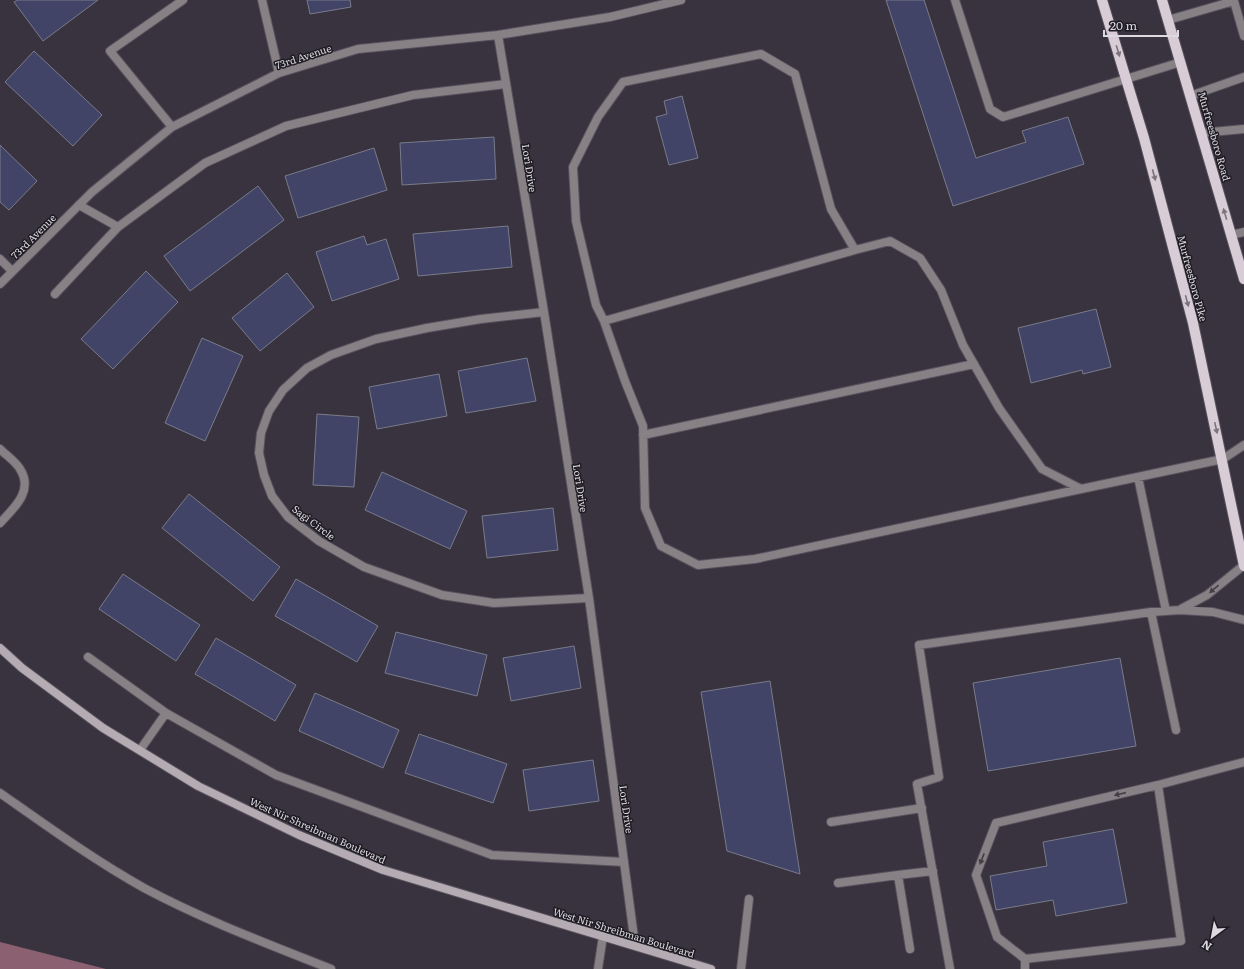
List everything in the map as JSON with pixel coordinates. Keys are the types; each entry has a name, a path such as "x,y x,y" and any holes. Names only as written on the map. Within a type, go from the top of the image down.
{"main road":[{"name":"Murfreesboro Pike","path":"1102,0 1144,138 1193,323 1223,459 1244,565"},
{"name":"Murfreesboro Road","path":"1162,0 1244,279"},
{"name":"West Nir Shreibman Boulevard","path":"0,648 22,668 96,723 198,786 299,835 383,870 711,969"}],"street":[{"path":"172,127 110,51 183,0"},
{"path":"262,0 279,73"},
{"name":"73rd Avenue","path":"0,284 92,192 172,127 279,73 358,49 498,35 610,17 681,0"},
{"path":"955,0 990,109 1003,117 1180,62"},
{"path":"1168,20 1234,0 1243,31"},
{"name":"Lori Drive","path":"498,35 544,312 589,598 635,945"},
{"path":"855,250 831,209 795,74 761,54 623,82 598,117 573,167 576,221 596,305 604,322 643,426 645,508 661,546 698,565 755,559 1223,459 1244,445"},
{"path":"1190,96 1244,77"},
{"path":"55,294 118,227 205,163 286,126 413,95 506,84"},
{"path":"1201,133 1244,129"},
{"path":"79,205 118,227"},
{"path":"1231,235 1244,232"},
{"path":"604,322 890,241 920,258 941,290 963,345 999,408 1042,469 1081,489"},
{"path":"0,259 12,271"},
{"name":"Sagi Circle","path":"544,312 481,319 427,328 376,339 331,355 307,368 283,390 269,411 261,433 259,453 264,475 272,496 288,517 319,541 364,567 442,595 494,603 589,598"},
{"path":"643,435 974,364"},
{"path":"0,449 20,468 25,479 24,491 19,502 0,523"},
{"path":"1138,478 1166,611"},
{"path":"1180,610 1207,595 1244,565"},
{"path":"950,969 917,784 939,776 919,645 1151,612 1180,610 1213,612 1244,620"},
{"path":"1151,612 1176,730"},
{"path":"88,657 166,713 276,775 492,855 624,862"},
{"path":"140,750 166,713"},
{"path":"1158,785 1181,941 1025,959 997,938 976,875 996,823 1158,785 1244,762"},
{"path":"0,793 95,859 145,888 215,923 331,969"},
{"path":"831,822 922,808"},
{"path":"838,883 933,871"},
{"path":"898,875 910,949"},
{"path":"741,969 749,899"},
{"path":"598,969 603,936"},
{"path":"1025,959 1025,969"}],"shaded area":[{"path":"0,942 106,969 0,969"}],"building":[{"path":"18,0 98,0 43,41 14,2"},
{"path":"307,0 350,0 351,7 310,14"},
{"path":"886,0 924,0 976,158 1026,142 1022,131 1068,117 1084,164 953,206"},
{"path":"34,51 102,115 73,146 5,82"},
{"path":"682,96 698,158 669,165 656,117 667,114 664,101"},
{"path":"494,137 496,179 402,185 400,143"},
{"path":"0,145 37,181 9,210 0,202"},
{"path":"374,148 387,190 298,218 285,176"},
{"path":"258,186 284,220 190,291 164,256"},
{"path":"508,226 512,267 418,276 413,234"},
{"path":"364,236 367,245 386,239 399,279 332,301 316,252"},
{"path":"146,271 178,302 113,369 81,339"},
{"path":"287,273 314,307 260,351 232,318"},
{"path":"1096,309 1111,367 1083,374 1082,370 1031,383 1018,328"},
{"path":"202,338 243,356 205,441 165,423"},
{"path":"527,358 536,401 466,413 458,371"},
{"path":"439,374 447,416 377,429 369,387"},
{"path":"317,414 359,417 354,487 313,485"},
{"path":"382,472 467,511 450,549 365,510"},
{"path":"189,494 280,567 253,601 162,528"},
{"path":"553,508 558,550 487,558 482,516"},
{"path":"123,574 200,625 176,661 99,609"},
{"path":"296,579 378,626 357,662 275,616"},
{"path":"396,632 487,655 477,696 385,673"},
{"path":"216,638 296,685 275,721 195,674"},
{"path":"574,646 581,688 511,701 503,658"},
{"path":"1120,658 1136,746 988,771 973,683"},
{"path":"770,681 800,874 727,851 701,692"},
{"path":"315,693 399,730 383,768 299,731"},
{"path":"419,734 507,764 493,803 405,773"},
{"path":"593,760 599,801 529,811 523,770"},
{"path":"1113,829 1127,903 1056,916 1053,900 996,910 990,876 1047,866 1043,842"}]}
